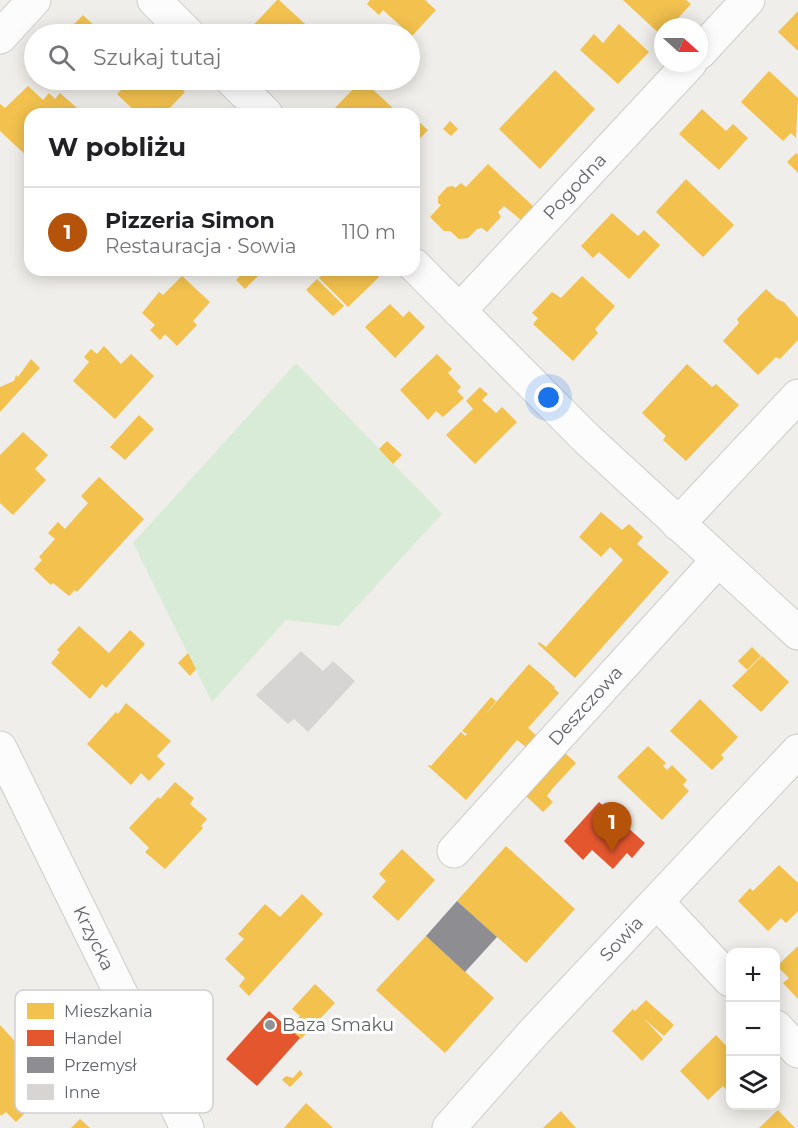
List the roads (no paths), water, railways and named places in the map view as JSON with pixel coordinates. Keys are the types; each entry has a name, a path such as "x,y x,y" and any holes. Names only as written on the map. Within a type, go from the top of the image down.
{"street":[{"path":"0,37 34,0"},
{"path":"154,0 178,24"},
{"path":"708,43 748,0"},
{"name":"Pogodna","path":"459,311 682,72"},
{"path":"242,90 260,108"},
{"path":"420,271 587,439 798,633"},
{"path":"678,524 798,396"},
{"name":"Deszczowa","path":"454,851 718,560"},
{"name":"Krzycka","path":"0,748 119,990"},
{"name":"Sowia","path":"449,1128 535,1031 798,751"},
{"path":"657,902 726,976"},
{"path":"780,1031 798,1051"},
{"name":"Krzycka","path":"180,1113 187,1128"}],"place":[{"name":"Pizzeria Simon","path":"612,852"},
{"name":"Baza Smaku","path":"270,1025"}]}
